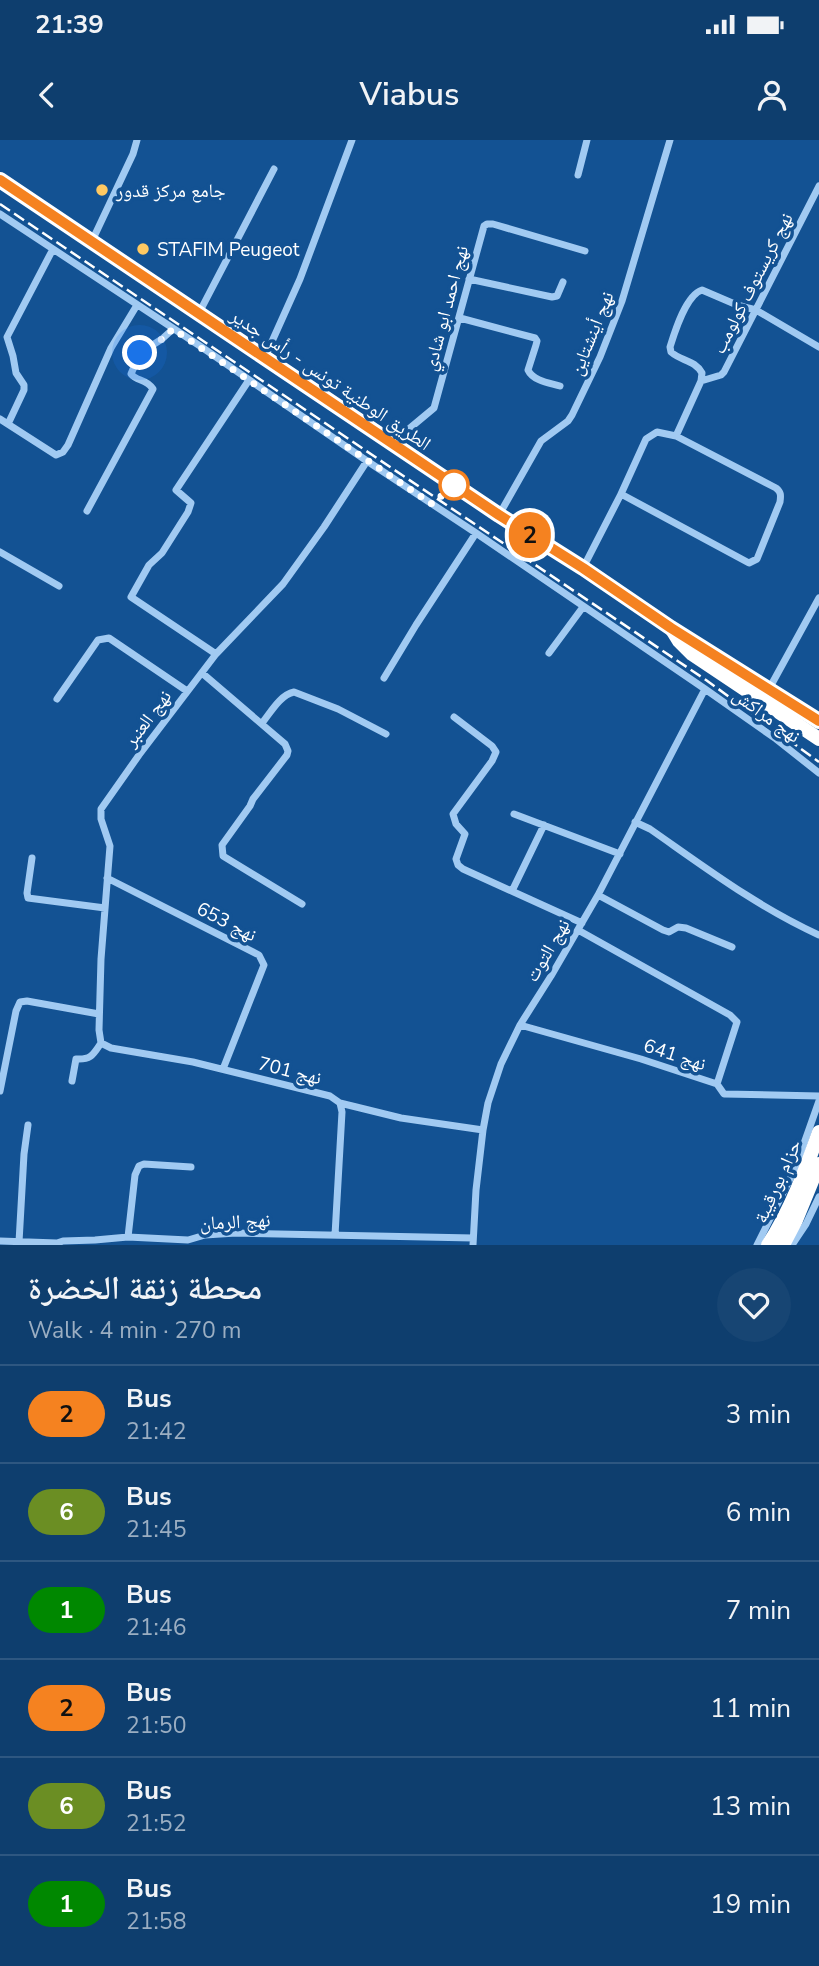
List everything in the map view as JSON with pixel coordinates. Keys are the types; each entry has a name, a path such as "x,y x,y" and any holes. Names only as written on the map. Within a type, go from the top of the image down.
{"highway":[{"path":"671,628 692,654 819,739"},
{"name":"حزام بورقيبة","path":"768,1245 803,1177 819,1132"},
{"name":"حزام بورقيبة","path":"783,1245 819,1164"}],"main road":[{"name":"الطريق الوطنية تونس - رأس جدير","path":"0,180 499,515 819,721"}],"street":[{"path":"91,242 137,140"},
{"path":"265,357 300,279 352,140"},
{"path":"578,175 587,140"},
{"name":"نهج أينشتاين","path":"499,515 541,441 572,415 600,357 633,269 670,140"},
{"path":"199,313 274,169"},
{"name":"نهج كريستوف كولومب","path":"701,381 724,372 819,186"},
{"name":"نهج مراكش","path":"0,214 705,689 819,772"},
{"name":"نهج احمد ابو شادي","path":"394,444 434,408 482,230 486,224 585,251"},
{"path":"8,424 24,385 16,373 8,337 53,249"},
{"path":"470,279 552,297 560,293 563,282"},
{"path":"676,436 701,381 702,373 695,364 675,356 670,347 690,299 697,291 702,290 756,310 819,347"},
{"path":"0,419 56,455 62,452 111,348 137,304"},
{"path":"460,318 535,338 537,341 529,374 560,386"},
{"path":"87,511 153,388 149,382 131,374 138,357 173,329"},
{"path":"216,654 131,597 149,565 162,554 188,512 191,503 176,490 249,380"},
{"path":"583,568 650,434 657,432 676,436 780,491 780,502 756,561 749,563 621,494"},
{"name":"نهج العنبر","path":"101,1043 99,1014 110,846 101,820 101,809 216,654 283,584 367,461"},
{"path":"384,678 476,533"},
{"path":"0,552 58,586"},
{"path":"769,689 819,598"},
{"path":"549,653 583,607"},
{"path":"57,699 98,640 109,638 187,691"},
{"path":"202,673 262,723 285,744 288,751 222,845 223,856 302,904"},
{"name":"نهج التوت","path":"473,1241 483,1130 498,1071 520,1025 598,895 705,689"},
{"path":"262,723 282,698 293,692 338,709 386,734"},
{"path":"454,717 496,752 453,814 456,824 465,834 456,862 476,876 580,926 730,1016 737,1022 717,1084"},
{"path":"514,814 620,854"},
{"path":"635,822 650,829 772,912 819,935"},
{"path":"512,891 544,825"},
{"path":"32,858 28,898 34,901 105,908"},
{"name":"نهج 653","path":"107,878 259,954 264,965 223,1069"},
{"path":"598,895 663,930 669,932 678,927 686,928 732,947"},
{"path":"0,1091 20,1002 99,1014"},
{"name":"نهج 641","path":"520,1025 641,1059 717,1084 724,1094 819,1098"},
{"path":"72,1081 76,1059 85,1060 93,1055 101,1043"},
{"name":"نهج 701","path":"101,1043 111,1048 223,1069 330,1096 340,1103 342,1123 335,1235"},
{"path":"757,1245 795,1169 819,1098"},
{"path":"340,1103 401,1118 483,1130"},
{"path":"19,1242 28,1125"},
{"path":"128,1237 135,1175 139,1166 191,1167"},
{"path":"792,1245 819,1197"},
{"name":"نهج الرمان","path":"0,1241 57,1243 128,1237 188,1243 205,1236 236,1233 473,1241"}],"railway":[{"path":"0,204 706,680 819,762"}],"bus line":[{"name":"2","path":"0,180 499,515 819,721"}],"place":[{"name":"جامع مركز قدور","path":"102,190"},
{"name":"STAFIM Peugeot","path":"143,249"}],"route":[{"path":"140,353 173,329 432,504 454,485"}]}
